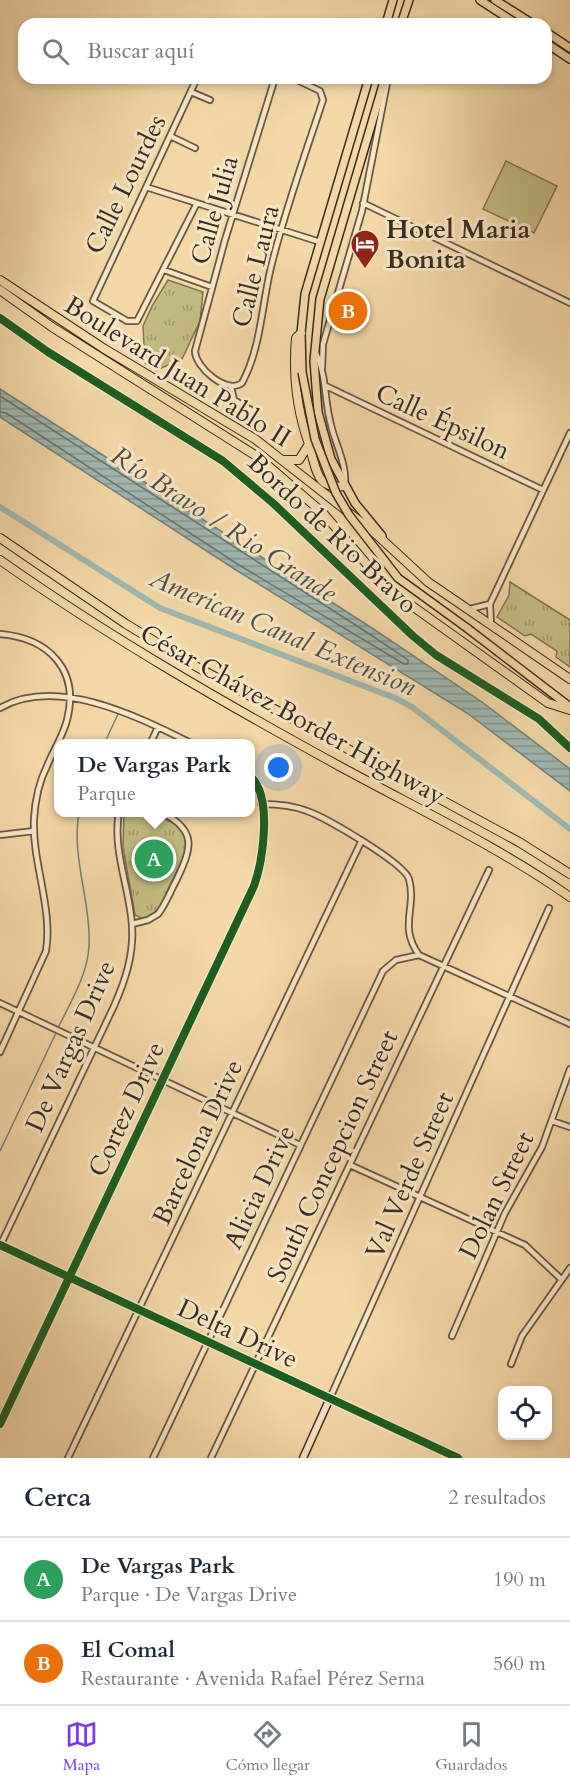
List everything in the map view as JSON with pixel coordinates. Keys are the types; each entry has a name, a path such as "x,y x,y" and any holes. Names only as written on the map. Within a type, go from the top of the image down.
{"highway":[{"name":"Boulevard Juan Pablo II","path":"0,280 103,348 242,431 389,545 422,577 570,679"},
{"name":"Boulevard Juan Pablo II","path":"0,290 52,327 258,457 323,513 376,575 400,598 548,703 570,708"},
{"path":"301,333 296,338 296,368 299,408 309,444 322,483 327,487 345,486"},
{"path":"281,460 299,460 309,444"},
{"name":"César Chávez Border Highway","path":"0,538 126,624 187,661 519,842 570,874"},
{"name":"César Chávez Border Highway","path":"0,560 84,618 182,679 496,851 570,897"}],"main road":[{"path":"388,18 393,0"},
{"path":"403,18 409,0"},
{"path":"482,0 508,18"},
{"path":"495,0 524,18"},
{"path":"552,36 570,48"},
{"path":"552,47 570,59"},
{"path":"367,84 305,294 301,333 302,372 315,439 336,493 349,515 398,578 570,708"},
{"path":"385,84 320,299 314,350 318,412 331,459 360,510 389,545"},
{"name":"Delta Drive","path":"0,1245 458,1458"},
{"name":"Val Verde Street","path":"303,1458 330,1398"}],"street":[{"name":"Calle Lourdes","path":"165,270 137,321 127,321 93,301 194,84"},
{"name":"Calle Julia","path":"231,387 225,385 198,363 195,355 232,216 273,84"},
{"name":"Calle Laura","path":"231,387 240,384 248,367 282,231 323,100 320,91 305,84"},
{"path":"322,368 327,330 363,203 386,84"},
{"path":"191,92 210,100"},
{"path":"170,136 195,148"},
{"path":"146,187 196,205 320,242"},
{"path":"363,203 570,303"},
{"path":"196,205 165,270 212,287"},
{"path":"314,350 322,368 330,423 345,471 345,486"},
{"name":"Calle Épsilon","path":"326,386 543,490"},
{"path":"231,387 234,400 256,413"},
{"path":"491,626 490,604 570,434"},
{"path":"465,608 479,609 490,604"},
{"path":"0,634 21,637 51,653 66,674 69,699 65,727 60,739"},
{"path":"0,708 23,699 69,699 105,704 183,739"},
{"path":"152,739 158,727"},
{"path":"0,1052 44,958 48,942 34,831 39,789 54,753"},
{"name":"Cortez Drive","path":"0,1424 254,886 263,848 261,804 259,789 255,783"},
{"path":"261,804 305,810 399,866 408,876 410,889 408,929 410,940 419,955 570,1024"},
{"name":"De Vargas Drive","path":"0,1245 127,974 132,924 118,841 119,817"},
{"path":"132,924 148,920 158,914 189,851 184,829 170,817"},
{"path":"0,834 34,831"},
{"name":"Barcelona Drive","path":"68,1458 361,842"},
{"name":"South Concepcion Street","path":"211,1458 489,870"},
{"name":"Val Verde Street","path":"330,1398 549,908"},
{"name":"Alicia Drive","path":"153,1458 383,972 396,960 419,955"},
{"path":"0,1003 300,1145"},
{"name":"Dolan Street","path":"452,1336 497,1231 542,1148 570,1069"},
{"path":"552,1122 570,1127"},
{"path":"350,1165 497,1231 536,1253 561,1280"},
{"path":"511,1364 522,1336 570,1268"}],"green space":[{"path":"506,161 557,186 534,233 483,209"},
{"path":"168,280 203,292 200,321 182,359 157,370 145,363 143,326"},
{"path":"510,582 570,620 570,667 556,657 557,651 531,634 525,636 497,617 509,595"},
{"path":"124,817 159,817 167,820 176,825 186,841 182,861 161,905 154,914 143,919 135,915 123,847"}],"water":[{"path":"0,389 375,630 482,702 570,769 570,791 467,713 236,570 0,417"}],"waterway":[{"name":"American Canal Extension","path":"0,507 160,608 395,698 412,707 570,829"},
{"path":"106,739 119,712"},
{"path":"58,1028 82,978 88,957 89,929 77,846 78,817"},
{"path":"0,1151 56,1033"}],"cycle path":[{"name":"Bordo de Rio Bravo","path":"0,318 48,352 223,461 274,504 413,636 436,655 539,719 570,748"},
{"path":"0,1424 254,886 264,829 262,798 255,782"},
{"path":"0,1245 458,1458"}],"place":[{"name":"Hotel Maria Bonita","path":"365,270"},
{"name":"El Comal","path":"348,311"},
{"name":"De Vargas Park","path":"154,859"}],"water label":[{"name":"Río Bravo / Rio Grande","path":"224,524"}]}
